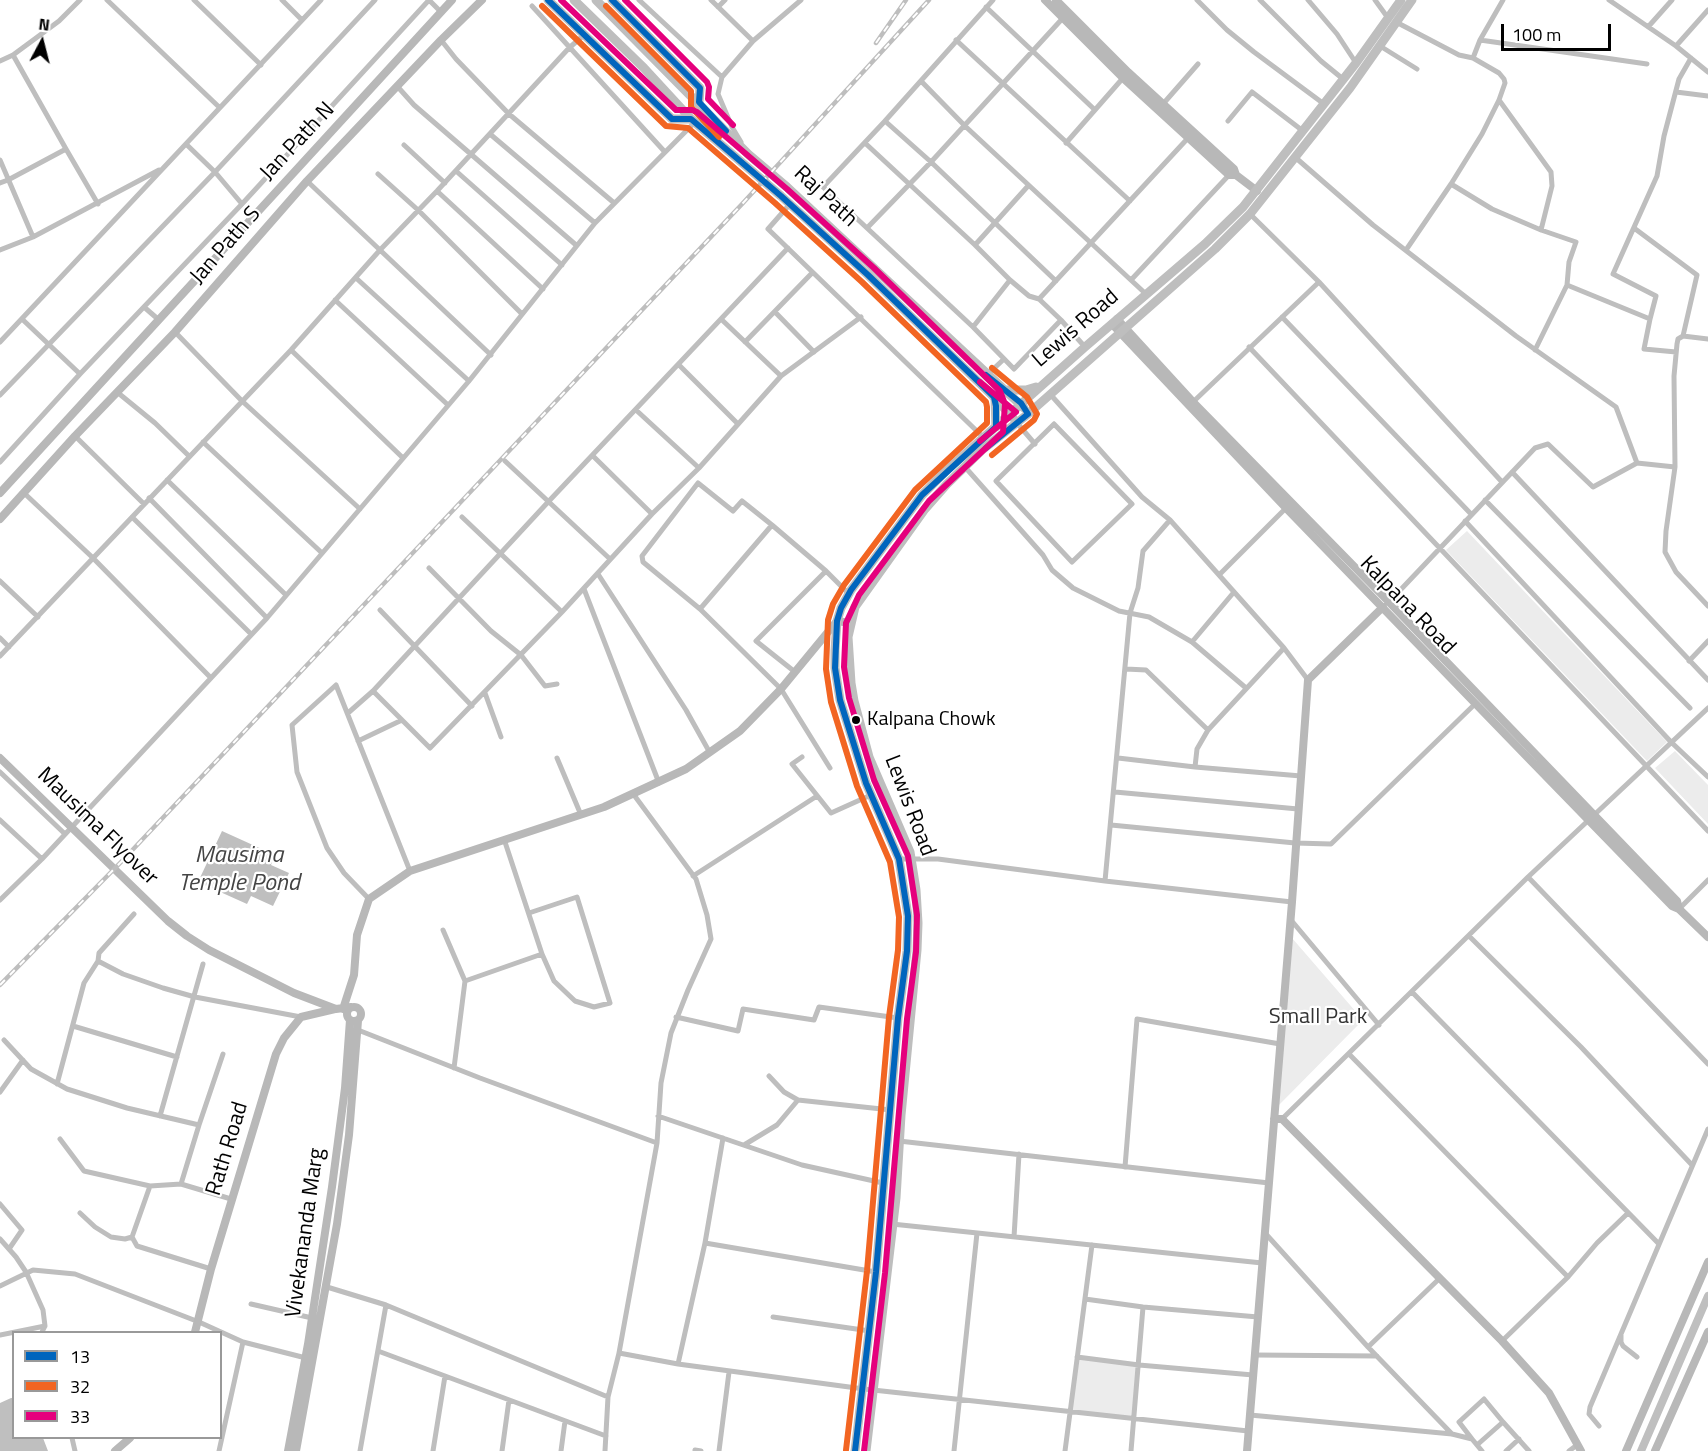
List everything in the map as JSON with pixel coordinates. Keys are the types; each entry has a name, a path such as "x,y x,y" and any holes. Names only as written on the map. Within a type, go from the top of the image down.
{"main road":[{"name":"Raj Path","path":"548,0 672,119 693,120 790,204 868,275 1017,422"},
{"path":"574,0 644,68 693,120"},
{"path":"596,0 699,102"},
{"name":"Raj Path","path":"612,0 700,88 699,102 748,154 787,187 1003,390 1021,403 1028,414"},
{"name":"Lewis Road","path":"866,1451 870,1331 898,1018 907,951 908,916 899,859 851,740 840,700 835,668 837,621 841,608 922,495 1042,384 1225,226 1257,191 1408,0"},
{"name":"Lewis Road","path":"855,1451 869,1390 892,1224 918,950 918,910 911,858 869,757 851,683 848,637 855,607 925,508 965,467 1215,249 1250,214 1350,88 1380,46 1392,20"},
{"path":"1003,390 1026,390 1042,384"},
{"path":"994,397 996,427"}],"street":[{"path":"0,60 13,55 59,21 80,0"},
{"path":"106,0 219,107"},
{"path":"194,0 261,65"},
{"path":"282,0 302,20"},
{"path":"0,342 321,0"},
{"path":"0,395 215,172 375,0"},
{"path":"0,462 429,0 441,12"},
{"name":"Jan Path N","path":"0,493 453,0"},
{"name":"Jan Path S","path":"0,519 75,436 175,332 307,181 482,0"},
{"path":"639,0 722,77"},
{"path":"711,0 753,41"},
{"path":"718,8 725,0"},
{"path":"748,154 732,127 718,94 722,77 753,41 801,0"},
{"path":"993,0 823,187 973,327 1014,369 1061,320"},
{"path":"1045,0 1123,78 1188,137 1233,175 1257,191"},
{"path":"1056,0 1128,72 1234,169 1233,175 1131,280"},
{"path":"1197,0 1245,45 1324,104"},
{"path":"1260,0 1343,80"},
{"path":"1308,0 1337,34 1356,63"},
{"path":"1375,0 1392,20 1459,55 1473,58 1499,73 1505,83 1482,134 1406,250"},
{"path":"1473,58 1480,39 1503,0"},
{"path":"1609,0 1676,46 1708,72"},
{"path":"1648,27 1672,0"},
{"path":"532,6 664,151"},
{"path":"986,7 1095,110"},
{"path":"1676,46 1708,10"},
{"path":"867,228 965,126 1002,82 1062,19"},
{"path":"0,656 291,350 380,250 569,48 584,35"},
{"path":"1480,39 1647,64"},
{"path":"441,40 456,59 509,114 613,202"},
{"path":"956,40 1130,201"},
{"path":"1380,46 1417,69"},
{"path":"13,55 98,204"},
{"path":"1676,352 1644,349 1656,296 1613,274 1657,176 1664,136 1679,79 1691,58"},
{"path":"1163,104 1198,64"},
{"path":"1066,143 1123,78"},
{"path":"921,81 1028,186 1147,295"},
{"path":"397,86 414,105 576,245"},
{"path":"1228,121 1252,92 1303,131"},
{"path":"1676,92 1708,96"},
{"path":"1499,100 1551,172 1552,186 1541,230"},
{"path":"0,900 42,859 267,618 491,355 576,245 613,202 693,120"},
{"path":"885,121 1056,281"},
{"path":"490,134 595,223"},
{"path":"1039,299 1188,137"},
{"path":"865,143 1010,280 1029,296 1039,299 1085,346"},
{"path":"186,144 215,172 242,204"},
{"path":"404,146 445,183"},
{"path":"0,183 66,149"},
{"path":"1296,158 1350,207 1535,350 1616,407 1637,463"},
{"path":"0,160 33,237"},
{"path":"0,250 33,237 165,167"},
{"path":"456,171 562,265"},
{"path":"378,174 418,210 522,314"},
{"path":"307,181 491,355"},
{"path":"1451,184 1492,209 1576,242 1569,261 1567,285 1535,350"},
{"path":"975,245 1028,186"},
{"path":"437,191 543,289"},
{"path":"790,204 768,229 983,437"},
{"path":"1250,214 1318,282 1502,482"},
{"path":"1634,228 1697,275 1683,336"},
{"path":"348,713 373,691 788,248"},
{"path":"745,342 812,273"},
{"path":"356,278 469,381"},
{"path":"973,327 1010,280"},
{"path":"1193,402 1318,282"},
{"path":"1567,285 1650,320"},
{"path":"335,300 448,405"},
{"path":"144,307 159,320"},
{"path":"775,312 814,352"},
{"path":"1282,316 1471,514"},
{"path":"373,691 429,748 485,693 652,514 699,468 781,376 861,317"},
{"path":"22,319 80,374"},
{"path":"720,319 781,376"},
{"name":"Kalpana Road","path":"1115,321 1287,508 1386,605 1476,703 1592,818"},
{"name":"Kalpana Road","path":"1123,330 1592,818 1672,906 1679,909 1708,937"},
{"path":"175,332 242,401 360,508"},
{"path":"1708,339 1683,336 1678,339 1674,376 1675,467 1665,552 1676,572 1708,606"},
{"path":"1249,347 1708,831"},
{"path":"291,350 403,458"},
{"path":"987,375 1004,359"},
{"path":"679,365 738,424"},
{"path":"117,392 189,456"},
{"path":"1050,394 1142,497 1170,520 1284,648 1308,680 1280,1044 1278,1119 1269,1183 1247,1451"},
{"path":"636,410 699,468"},
{"path":"1017,422 1035,444"},
{"path":"1054,424 1132,504 1072,562 996,481 1035,444 1054,424"},
{"path":"75,436 144,504"},
{"path":"203,442 322,554"},
{"path":"1308,680 1386,605 1534,448 1548,444 1593,487 1637,463 1675,467"},
{"path":"592,456 652,514"},
{"path":"506,460 610,559"},
{"path":"965,467 1043,555 1052,570 1073,588 1119,611 1149,617 1192,642 1246,688"},
{"path":"1512,472 1708,680"},
{"path":"167,480 286,595"},
{"path":"830,768 781,689 700,609 643,562 642,556 698,483 733,510 741,501 826,571 849,594"},
{"path":"24,493 92,557 211,678"},
{"path":"149,498 267,618"},
{"path":"1485,500 1690,708"},
{"path":"1219,575 1287,508"},
{"path":"132,517 251,634"},
{"path":"462,517 562,612"},
{"path":"1105,881 1130,613 1138,588 1143,550 1170,520"},
{"path":"1465,521 1671,742 1708,777"},
{"path":"700,609 772,525"},
{"path":"429,568 491,632 521,655 545,686 557,684"},
{"path":"795,672 756,641 826,571"},
{"path":"598,574 686,710 710,753"},
{"path":"0,581 38,617"},
{"path":"584,589 659,783"},
{"path":"1192,642 1234,592"},
{"path":"380,610 472,706"},
{"path":"343,1008 354,975 357,935 369,899 410,871 581,815 659,783 710,753 740,731 781,689 837,621 850,623"},
{"path":"0,639 9,647"},
{"path":"1689,660 1708,641"},
{"path":"1195,767 1197,749 1208,730 1284,648"},
{"path":"1126,669 1146,670 1208,730"},
{"path":"369,899 344,873 327,848 297,772 292,725 336,685 410,871"},
{"path":"485,693 501,736"},
{"path":"1112,825 1295,843 1331,844 1476,703"},
{"path":"1278,1119 1379,1025 1528,877 1708,708"},
{"path":"358,741 402,720"},
{"path":"802,757 792,764 831,813 872,795"},
{"name":"Mausima Flyover","path":"0,758 168,921 209,950 294,993 343,1008"},
{"path":"557,758 581,815"},
{"path":"1118,758 1301,776"},
{"path":"0,772 65,834"},
{"path":"1114,792 1298,809"},
{"path":"605,1451 608,1397 619,1353 657,1143 661,1083 676,1017 711,939 707,915 693,876 634,795"},
{"path":"693,876 817,796"},
{"path":"0,820 42,859"},
{"path":"504,839 542,954 554,981 575,1001 594,1007 610,1003 577,897 529,913"},
{"path":"899,859 938,859 1292,902"},
{"path":"1528,877 1708,1064"},
{"path":"1679,909 1708,880"},
{"path":"57,1084 84,983 98,961 99,953 134,914"},
{"path":"1291,920 1379,1025"},
{"path":"443,930 465,981 454,1068"},
{"path":"1469,936 1581,1047 1692,1165"},
{"path":"465,981 542,954"},
{"path":"98,961 123,974 195,997 301,1017 348,1008 346,1017 354,1020"},
{"path":"160,1116 203,964"},
{"path":"1412,992 1658,1243"},
{"path":"676,1017 738,1031 743,1009 814,1020 819,1007 898,1018"},
{"name":"Rath Road","path":"195,1331 231,1199 276,1054 284,1038 301,1017"},
{"path":"1125,1167 1137,1019 1280,1044"},
{"name":"Vivekananda Marg","path":"288,1451 297,1427 327,1287 349,1135 358,1030 354,1020"},
{"name":"Vivekananda Marg","path":"296,1451 306,1358 354,1020"},
{"path":"73,1026 177,1057"},
{"path":"358,1030 657,1143"},
{"path":"4,1040 31,1069 57,1084 87,1095 199,1125"},
{"path":"181,1184 223,1054"},
{"path":"1349,1054 1568,1277"},
{"path":"0,1092 23,1060"},
{"path":"769,1076 784,1092 798,1100 891,1110"},
{"path":"744,1145 777,1125 798,1100"},
{"path":"658,1116 802,1165 883,1183"},
{"path":"1278,1119 1440,1278 1549,1393 1579,1448 1569,1451"},
{"path":"1599,1426 1589,1414 1590,1407 1708,1129"},
{"path":"678,1364 705,1243 723,1138"},
{"path":"60,1139 84,1171 150,1186 181,1184 231,1199"},
{"path":"899,1141 1269,1183"},
{"path":"1014,1237 1019,1154"},
{"path":"150,1186 132,1237 137,1246 211,1269"},
{"path":"0,1204 22,1230 9,1249"},
{"path":"80,1213 95,1227 111,1237 132,1237"},
{"path":"1502,1341 1568,1277 1597,1243 1628,1213"},
{"path":"892,1224 1262,1263"},
{"path":"954,1451 977,1233"},
{"path":"1265,1233 1368,1347 1452,1434"},
{"path":"0,1239 26,1272 43,1310 45,1326 42,1331"},
{"path":"705,1243 876,1272"},
{"path":"1065,1451 1092,1245"},
{"path":"1626,1451 1708,1262"},
{"path":"0,1286 26,1272 44,1270 75,1274 219,1331"},
{"path":"1368,1347 1440,1278"},
{"path":"327,1287 386,1305 608,1397"},
{"path":"1085,1299 1143,1307 1258,1317"},
{"path":"251,1304 312,1318"},
{"path":"360,1451 386,1305"},
{"path":"1131,1451 1143,1307"},
{"path":"773,1317 870,1331"},
{"path":"20,1331 45,1326"},
{"path":"1622,1330 1621,1342 1637,1357"},
{"path":"222,1332 243,1342 306,1358"},
{"path":"1655,1451 1708,1332"},
{"path":"222,1437 243,1342"},
{"path":"378,1351 606,1436"},
{"path":"619,1353 729,1372 869,1390 1248,1431"},
{"path":"1255,1354 1377,1356"},
{"path":"1077,1357 1253,1375"},
{"path":"719,1451 729,1372"},
{"path":"433,1451 445,1376"},
{"path":"1482,1451 1459,1422 1484,1399 1529,1451"},
{"path":"502,1451 509,1400"},
{"path":"1250,1415 1452,1434 1472,1439"},
{"path":"561,1451 565,1421"},
{"path":"1477,1445 1503,1422"},
{"path":"1506,1451 1519,1439"}],"green space":[{"path":"1467,531 1667,742 1647,761 1446,550"},
{"path":"1675,751 1708,785 1708,824 1655,768"},
{"name":"Small Park","path":"1292,938 1363,1020 1277,1107"},
{"path":"1077,1357 1139,1365 1134,1419 1070,1412"}],"water":[{"name":"Mausima Temple Pond","path":"222,831 275,855 271,865 289,873 273,906 251,896 247,904 198,882"},
{"path":"12,1398 12,1439 43,1439 48,1451 0,1451 0,1403"}],"waterway":[{"path":"1641,1451 1708,1296"}],"railway":[{"path":"876,43 906,0"},
{"path":"0,985 122,861 743,203 929,0"}],"transit line":[{"name":"13","path":"548,0 672,119 691,119 781,196 868,275 983,386 994,397 996,406 996,427 922,495 851,590 837,621 835,668 840,700 866,783 899,859 908,916 907,951 898,1018 876,1272 855,1451"},
{"name":"33","path":"561,0 676,110 697,112 874,268 1000,391 1005,404 1003,432 929,501 859,595 846,623 844,667 849,698 874,780 908,856 917,915 916,952 907,1019 885,1273 864,1451"},
{"name":"13","path":"612,0 700,88 699,102 726,131"},
{"name":"33","path":"625,0 707,82 708,99 733,125"},
{"name":"32","path":"542,6 666,126 688,128 775,203 862,282 986,402 987,423 915,490 844,585 833,604 828,620 826,669 831,702 857,786 890,862 899,917 898,950 889,1017 867,1271 846,1450"},
{"name":"32","path":"606,6 691,91 691,107 719,137"},
{"name":"32","path":"992,368 1027,397 1037,414 1034,420 992,455"},
{"name":"13","path":"986,375 1021,403 1028,414 986,448"},
{"name":"33","path":"980,382 1016,412 980,441"}],"place":[{"name":"Kalpana Chowk","path":"856,720"}]}
